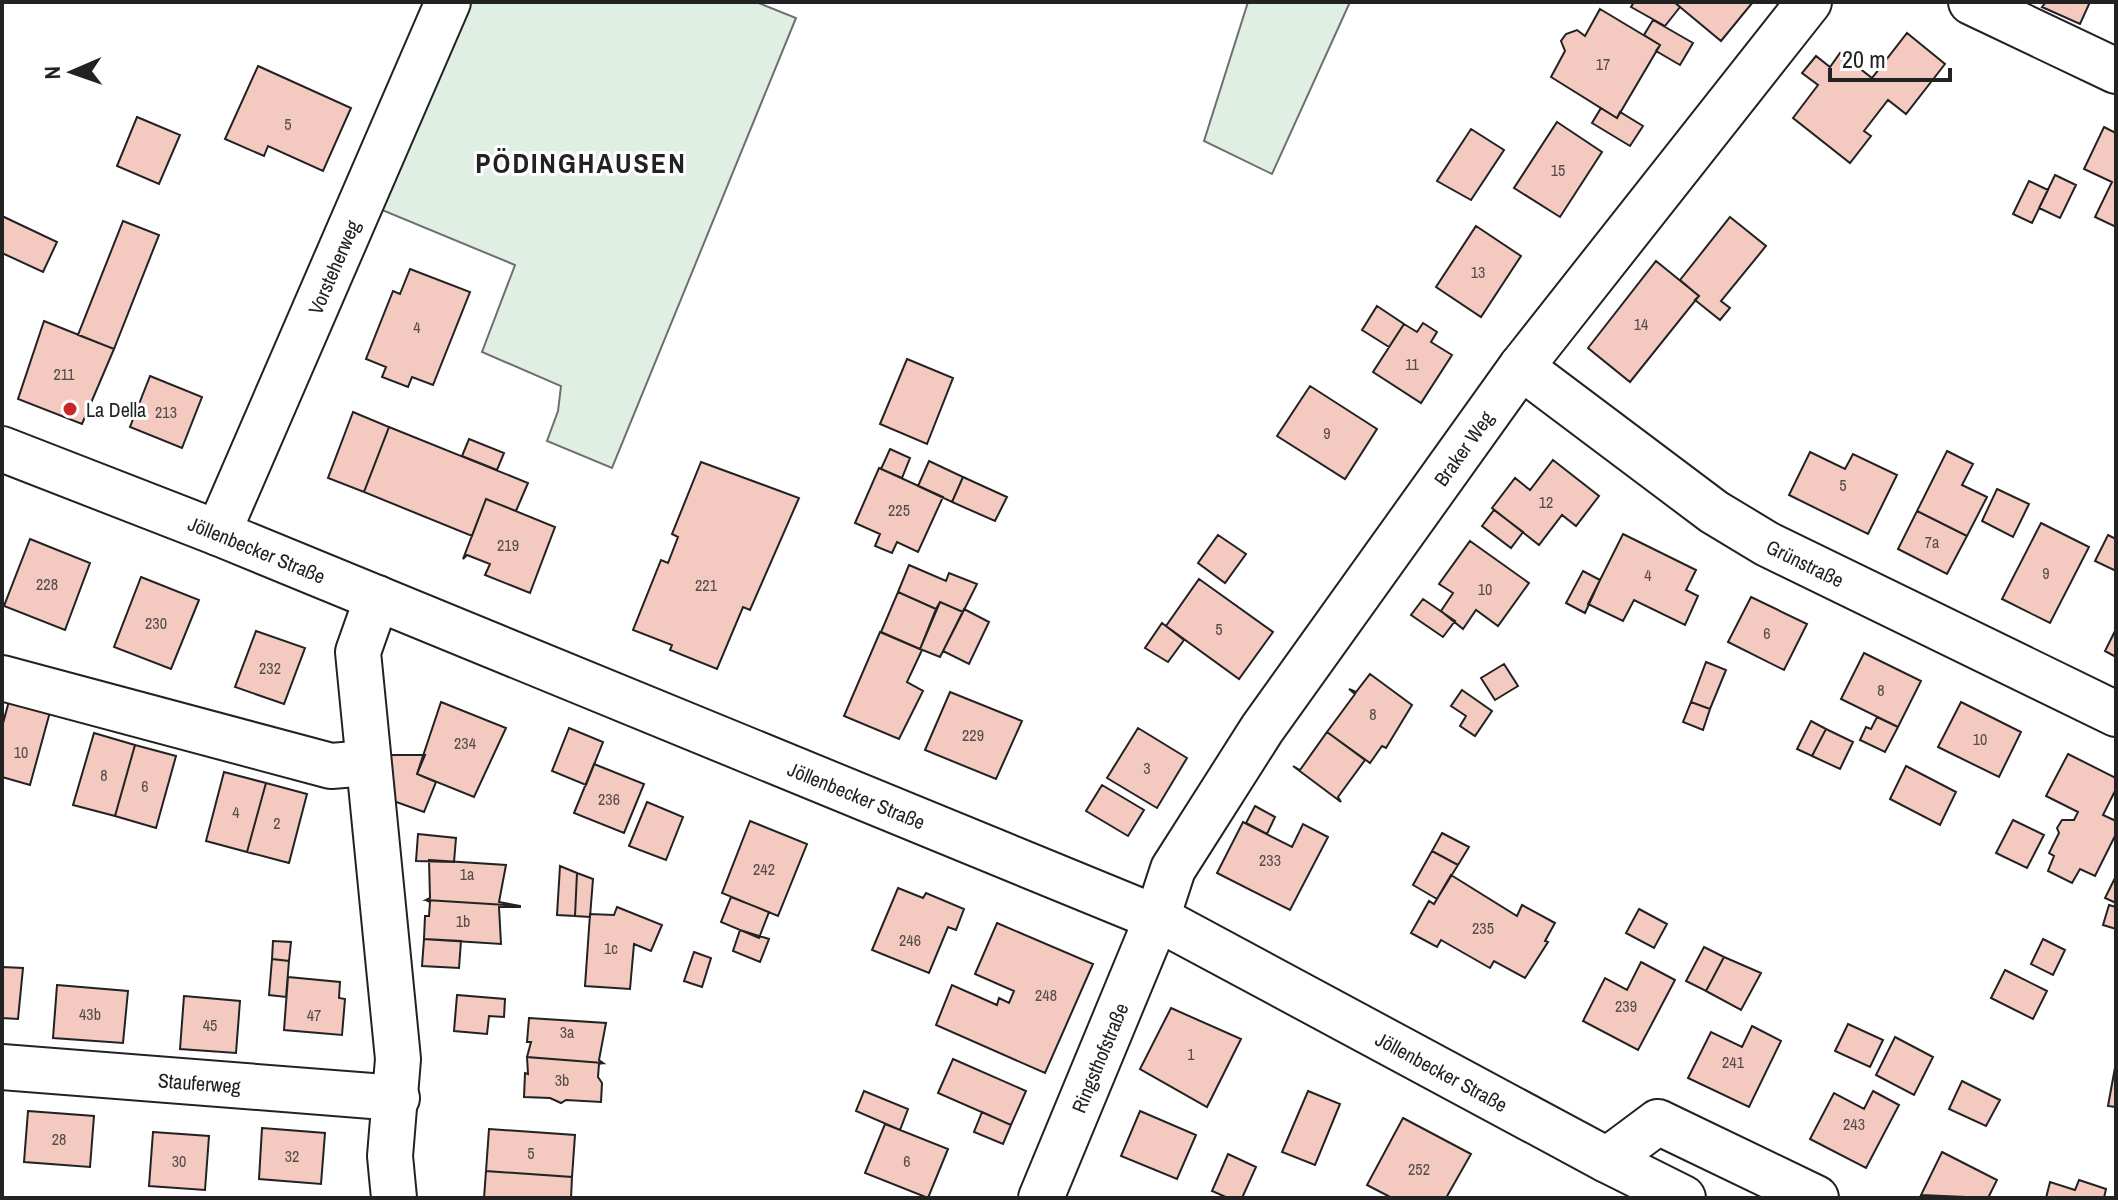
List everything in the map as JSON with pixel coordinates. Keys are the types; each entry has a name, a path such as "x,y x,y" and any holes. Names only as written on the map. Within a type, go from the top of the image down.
{"street":[{"name":"Vorsteherweg","path":"218,533 448,2"},
{"name":"Braker Weg","path":"1157,918 1173,869 1262,729 1521,367 1809,2"},
{"path":"1971,2 2116,71"},
{"name":"Grünstraße","path":"1521,367 1714,512 1767,544 2116,714"},
{"name":"Jöllenbecker Straße","path":"2,449 218,533 1157,918 1683,1198"},
{"path":"377,598 358,652 398,1059 390,1156 394,1198"},
{"path":"2,678 331,766 368,763"},
{"name":"Ringsthofstraße","path":"1041,1198 1157,918"},
{"name":"Stauferweg","path":"2,1067 397,1098"},
{"path":"1607,1160 1658,1122 1816,1198"}],"green space":[{"path":"467,2 756,2 796,18 612,468 547,441 558,411 561,386 482,352 515,265 370,205"},
{"path":"1248,2 1350,2 1272,174 1204,141"}],"building":[{"path":"1634,2 1674,2 1680,7 1665,26 1631,7"},
{"path":"1674,2 1753,2 1721,41"},
{"path":"2046,2 2090,2 2080,24 2042,7"},
{"path":"1600,9 1660,45 1617,118 1551,77 1565,51 1561,41 1566,34 1577,30 1585,36"},
{"path":"1653,20 1693,43 1680,65 1656,51 1660,45 1644,35"},
{"path":"1907,33 1945,64 1906,114 1888,100 1864,131 1871,136 1850,163 1793,118 1818,85 1802,73 1816,56 1830,67 1840,53 1872,78"},
{"path":"258,66 351,108 323,171 268,146 264,156 225,139"},
{"path":"1601,108 1617,118 1620,112 1643,126 1630,146 1592,123"},
{"path":"137,117 180,135 159,184 117,166"},
{"path":"1557,122 1602,152 1560,217 1514,188"},
{"path":"2104,127 2116,133 2116,227 2095,217 2112,182 2084,169"},
{"path":"1471,129 1504,150 1471,200 1437,181"},
{"path":"2055,175 2076,185 2060,218 2039,208"},
{"path":"2029,181 2048,190 2032,223 2013,214"},
{"path":"2,216 57,242 43,272 2,253"},
{"path":"1730,217 1766,246 1721,301 1730,308 1720,320 1695,300 1699,296 1680,280"},
{"path":"123,221 159,235 114,349 78,335"},
{"path":"1476,226 1521,256 1481,317 1436,287"},
{"path":"1656,261 1699,296 1630,382 1588,348"},
{"path":"410,269 470,292 433,385 412,377 408,387 382,377 386,367 366,359 393,291 400,294"},
{"path":"1377,306 1404,324 1389,347 1362,330"},
{"path":"44,321 114,349 82,424 18,399"},
{"path":"1423,323 1437,332 1431,342 1452,355 1421,403 1373,372 1404,324 1417,332"},
{"path":"907,359 953,378 927,444 880,424"},
{"path":"150,376 202,397 182,448 130,427"},
{"path":"1310,386 1377,429 1345,479 1277,436"},
{"path":"353,412 389,427 364,492 328,478"},
{"path":"389,427 528,483 516,511 486,499 472,536 364,492"},
{"path":"469,439 504,453 497,470 462,456"},
{"path":"890,449 910,458 902,478 881,469"},
{"path":"1947,451 1973,464 1962,485 1987,497 1967,536 1917,511"},
{"path":"1810,452 1845,469 1853,454 1897,475 1868,534 1789,495"},
{"path":"1553,460 1599,496 1576,526 1562,515 1539,545 1492,508 1515,478 1530,490"},
{"path":"929,461 963,477 952,502 918,486"},
{"path":"701,462 799,498 750,610 743,607 717,669 670,650 672,645 633,630 661,560 668,563 678,537 672,534"},
{"path":"879,468 943,497 918,552 897,542 892,553 875,546 880,534 855,523"},
{"path":"963,477 1007,497 995,521 952,502"},
{"path":"1997,489 2029,504 2013,537 1982,521"},
{"path":"486,499 555,527 530,593 485,575 490,564 467,555 463,559"},
{"path":"1494,510 1523,532 1511,548 1482,526"},
{"path":"1917,511 1967,536 1947,574 1898,549"},
{"path":"2041,523 2089,547 2050,623 2002,599"},
{"path":"1623,534 1696,570 1686,590 1698,596 1685,625 1634,600 1623,621 1588,604"},
{"path":"1218,535 1246,554 1225,583 1198,563"},
{"path":"2108,535 2116,539 2116,571 2095,561"},
{"path":"30,539 90,563 65,630 4,606"},
{"path":"1470,541 1529,583 1498,626 1476,610 1463,629 1441,611 1453,593 1439,584"},
{"path":"909,565 946,581 949,573 977,584 963,612 940,602 936,609 898,592"},
{"path":"1583,571 1600,580 1585,613 1566,603"},
{"path":"141,577 199,600 171,669 114,647"},
{"path":"1199,579 1273,632 1239,679 1166,626"},
{"path":"898,592 936,609 920,649 881,632"},
{"path":"1751,597 1807,624 1784,670 1728,642"},
{"path":"1423,599 1455,621 1443,637 1411,615"},
{"path":"940,602 963,612 940,657 920,649"},
{"path":"964,609 989,622 969,664 943,651"},
{"path":"1162,623 1184,640 1168,662 1145,648"},
{"path":"2116,629 2116,657 2105,651"},
{"path":"256,631 305,648 284,704 235,687"},
{"path":"880,632 922,650 907,682 923,691 899,739 844,716"},
{"path":"1864,653 1921,681 1898,727 1841,699"},
{"path":"1706,662 1726,670 1710,709 1691,702"},
{"path":"1504,664 1518,686 1495,700 1481,678"},
{"path":"1370,674 1412,705 1386,748 1382,746 1370,763 1327,732 1355,694 1349,689 1356,692"},
{"path":"1462,690 1492,711 1475,736 1460,726 1466,716 1451,706"},
{"path":"950,692 1022,721 996,779 925,750"},
{"path":"9,701 50,712 30,785 2,777 2,727"},
{"path":"441,702 506,728 474,797 417,774"},
{"path":"1691,702 1710,709 1703,730 1683,722"},
{"path":"1961,702 2021,732 1999,777 1938,747"},
{"path":"1877,717 1898,727 1885,752 1860,740 1866,727 1871,729"},
{"path":"1811,721 1826,729 1812,756 1797,749"},
{"path":"569,728 603,742 586,785 552,771"},
{"path":"1138,728 1187,758 1157,808 1107,778"},
{"path":"1826,729 1853,742 1840,769 1812,756"},
{"path":"1327,732 1365,760 1338,797 1341,802 1293,766 1300,770"},
{"path":"94,733 135,745 115,816 73,805"},
{"path":"135,745 176,756 156,828 115,816"},
{"path":"2068,754 2116,778 2116,789 2103,815 2116,821 2116,834 2095,876 2080,869 2072,883 2048,871 2054,856 2049,853 2059,833 2057,828 2062,820 2074,820 2078,812 2046,796"},
{"path":"384,755 425,755 417,774 436,782 424,812 388,799"},
{"path":"594,764 644,784 624,833 574,813"},
{"path":"1906,766 1956,792 1940,825 1890,799"},
{"path":"224,772 266,783 247,852 206,841"},
{"path":"266,783 307,794 289,863 247,852"},
{"path":"1102,785 1144,810 1128,836 1086,811"},
{"path":"647,802 683,817 666,860 629,846"},
{"path":"1255,806 1275,817 1267,834 1246,823"},
{"path":"2013,820 2044,835 2027,868 1996,853"},
{"path":"750,821 807,844 778,916 722,893"},
{"path":"1243,822 1292,847 1303,824 1328,837 1290,910 1217,873"},
{"path":"1442,833 1469,847 1458,865 1432,851"},
{"path":"418,834 456,838 454,862 416,861"},
{"path":"1432,851 1458,865 1437,899 1413,885"},
{"path":"429,860 506,865 499,902 520,906 426,900 430,898"},
{"path":"560,866 577,873 575,916 557,915"},
{"path":"577,873 593,879 590,917 575,916"},
{"path":"1451,875 1517,916 1522,905 1555,923 1545,941 1548,942 1525,978 1494,961 1490,968 1441,940 1437,947 1411,933 1429,901 1434,904"},
{"path":"2116,876 2116,903 2105,898"},
{"path":"898,888 923,898 926,893 964,909 956,930 948,927 929,973 872,950"},
{"path":"731,897 769,912 759,938 721,922"},
{"path":"426,900 520,907 499,907 501,944 424,939 425,916 429,916 430,902"},
{"path":"2109,905 2116,907 2116,929 2103,925"},
{"path":"617,907 662,925 651,951 634,944 630,989 585,986 590,914 614,915"},
{"path":"1639,909 1667,924 1654,948 1626,933"},
{"path":"997,923 1093,964 1045,1073 936,1025 952,985 997,1005 999,998 1009,1003 1014,991 975,974"},
{"path":"740,930 769,939 760,962 733,951"},
{"path":"424,939 461,941 459,968 422,966"},
{"path":"2043,939 2065,950 2053,975 2031,964"},
{"path":"273,941 291,942 289,961 272,959"},
{"path":"1704,947 1724,957 1706,991 1686,981"},
{"path":"694,952 711,958 702,987 684,981"},
{"path":"1724,957 1761,973 1741,1010 1706,991"},
{"path":"272,959 289,961 286,997 269,995"},
{"path":"1641,962 1675,980 1638,1050 1583,1021 1605,978 1627,990"},
{"path":"2,967 23,968 18,1019 2,1018"},
{"path":"2005,970 2047,991 2033,1019 1991,998"},
{"path":"288,977 340,982 339,998 345,999 342,1035 284,1030"},
{"path":"57,985 128,991 123,1043 53,1038"},
{"path":"457,995 505,999 504,1017 489,1016 487,1034 454,1031"},
{"path":"184,996 240,1001 236,1053 180,1049"},
{"path":"1171,1008 1241,1039 1207,1107 1140,1069"},
{"path":"529,1018 606,1023 599,1060 603,1063 527,1057 531,1042 527,1042"},
{"path":"1848,1024 1883,1040 1870,1067 1835,1051"},
{"path":"1752,1026 1781,1041 1749,1107 1688,1078 1711,1032 1742,1047"},
{"path":"1895,1037 1933,1057 1914,1095 1876,1075"},
{"path":"527,1057 603,1063 599,1064 598,1077 602,1083 601,1102 566,1100 561,1103 550,1098 524,1097"},
{"path":"953,1059 1026,1091 1011,1125 938,1093"},
{"path":"2116,1062 2116,1107 2108,1106"},
{"path":"1962,1081 2000,1100 1986,1126 1949,1109"},
{"path":"864,1091 908,1109 900,1130 856,1111"},
{"path":"1308,1091 1340,1104 1315,1165 1282,1152"},
{"path":"1873,1091 1899,1105 1866,1168 1810,1139 1834,1093 1864,1109"},
{"path":"28,1111 94,1116 90,1167 24,1162"},
{"path":"1140,1111 1196,1135 1177,1179 1121,1156"},
{"path":"982,1112 1011,1125 1003,1144 974,1132"},
{"path":"1403,1118 1471,1154 1446,1198 1392,1198 1367,1185"},
{"path":"885,1124 948,1149 928,1198 865,1173"},
{"path":"262,1128 325,1133 321,1184 259,1179"},
{"path":"489,1129 575,1135 572,1177 486,1171"},
{"path":"153,1132 209,1136 205,1190 149,1186"},
{"path":"1942,1152 1997,1180 1988,1198 1921,1195"},
{"path":"1228,1154 1256,1167 1242,1198 1228,1198 1212,1191"},
{"path":"486,1171 572,1177 571,1198 484,1198"},
{"path":"2079,1180 2106,1189 2104,1198 2046,1198 2050,1182 2075,1190"}],"place":[{"name":"La Della","path":"70,409"}],"district":[{"name":"PÖDINGHAUSEN","path":"581,163"}]}
